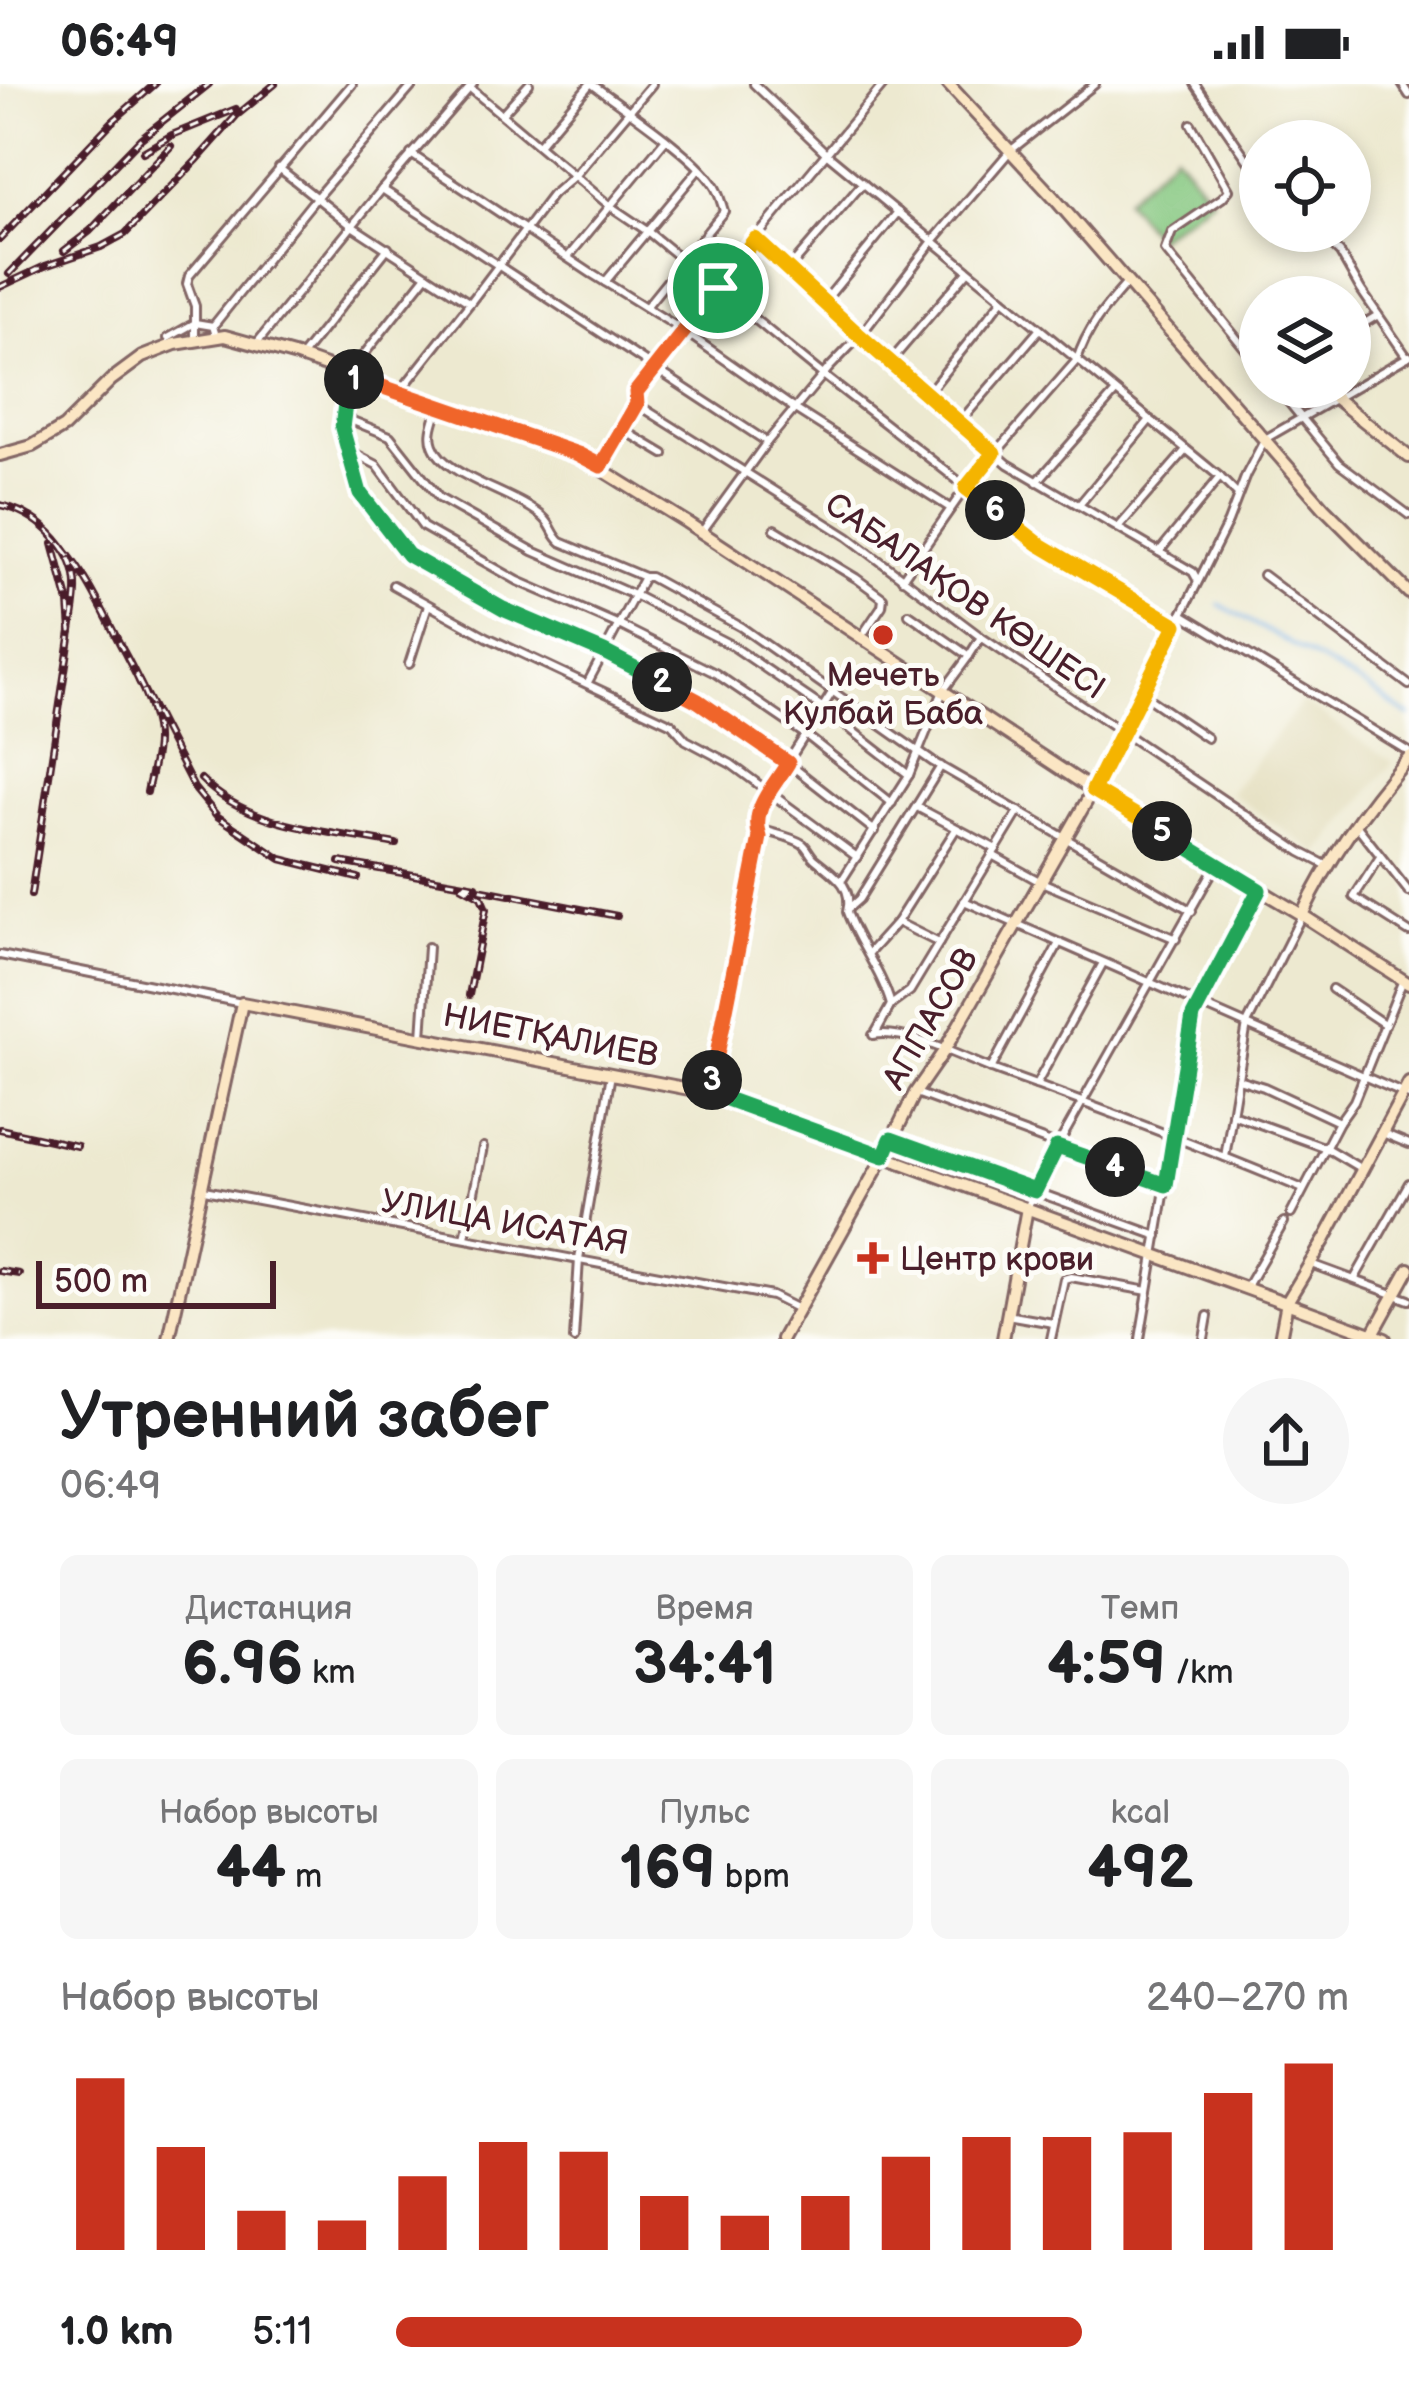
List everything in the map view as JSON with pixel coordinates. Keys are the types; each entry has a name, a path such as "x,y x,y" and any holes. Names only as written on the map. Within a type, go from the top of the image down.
{"street":[{"path":"195,339 196,306 187,284 189,276 352,84"},
{"path":"0,455 32,446 64,427 142,357 214,331 315,199 414,84"},
{"path":"457,84 470,88 610,206 1039,544 1176,625"},
{"path":"502,114 529,84"},
{"path":"538,145 591,84 665,140 717,191 724,212 646,307"},
{"path":"399,393 552,195 652,84"},
{"path":"754,84 826,153 1238,495"},
{"path":"601,466 637,404 636,392 884,84"},
{"path":"948,84 1324,508 1409,593"},
{"path":"701,532 767,442 1010,151 1095,84"},
{"path":"1195,84 1239,148"},
{"path":"1402,84 1409,95"},
{"path":"257,343 470,88"},
{"path":"1191,124 1229,190 1172,232 1165,250 1239,342"},
{"path":"568,257 665,140"},
{"path":"411,154 950,508"},
{"path":"279,168 352,226 470,302"},
{"path":"605,282 699,169"},
{"path":"788,270 863,183"},
{"path":"382,189 767,442"},
{"path":"824,303 898,212"},
{"path":"755,239 994,453 1190,570 1198,580"},
{"path":"301,357 388,248"},
{"path":"1339,252 1376,317 1408,356 1371,377"},
{"path":"890,362 968,271"},
{"path":"427,275 352,368 342,428 360,493 408,555 503,609 604,652 698,701 875,830"},
{"path":"902,579 950,508 1077,360 1094,321 1128,282"},
{"path":"927,394 1003,299"},
{"path":"1371,320 1376,317"},
{"path":"195,323 578,454 601,466 1093,790 1406,982 1354,1101 1291,1214"},
{"path":"168,338 195,323"},
{"path":"959,423 1039,329"},
{"path":"1037,482 1116,392"},
{"name":"САБАЛАҚОВ КӨШЕСІ","path":"637,404 848,537 981,638 1326,866"},
{"path":"438,407 431,436 441,458 545,519 555,538 650,577 741,628 941,766 1192,911"},
{"path":"1292,408 1339,463 1409,515"},
{"path":"1093,790 1265,439 1317,408"},
{"path":"1348,408 1409,457"},
{"path":"343,417 391,436 439,498 533,551 731,645 822,706 909,775"},
{"path":"1079,505 1149,421"},
{"path":"622,429 664,454"},
{"path":"350,451 377,466 423,527 518,581 715,673 806,735 892,803"},
{"path":"1118,528 1185,451"},
{"path":"1159,552 1220,477"},
{"path":"775,529 883,598 861,637"},
{"path":"1263,575 1409,685"},
{"path":"588,682 644,577"},
{"path":"393,585 487,637 672,724 686,740 772,791 857,857"},
{"path":"409,664 428,605"},
{"path":"909,614 968,656"},
{"path":"1182,614 1409,754 1326,866 1247,1024 1225,1157"},
{"path":"842,880 909,775 943,692 981,638"},
{"path":"710,1093 760,837 757,811 845,672"},
{"path":"1142,694 1207,738"},
{"path":"892,1005 884,979 847,911 941,766"},
{"name":"АППАСОВ","path":"782,1339 915,1093 944,1051 1093,790"},
{"path":"917,807 1039,881 1176,939"},
{"path":"1019,811 910,991 892,1005 873,1035 888,1032 944,1051 1303,1189"},
{"path":"1355,823 1409,892"},
{"path":"757,828 802,843 842,880 850,907"},
{"path":"868,953 898,922 956,829"},
{"path":"1379,857 1354,897 1409,932"},
{"path":"1003,1339 1027,1208 1217,864"},
{"path":"1140,1339 1193,1016 1259,890"},
{"path":"964,901 1363,1078 1408,1091 1287,1302 1280,1339"},
{"path":"898,922 939,943"},
{"path":"991,1069 1058,944"},
{"path":"422,1037 428,947"},
{"path":"0,955 242,1003 169,1339"},
{"path":"1036,1085 1103,963"},
{"path":"1332,989 1384,1024"},
{"name":"НИЕТҚАЛИЕВ","path":"242,1003 710,1093 1377,1337"},
{"path":"884,1022 888,1032"},
{"path":"574,1339 579,1259 611,1073"},
{"path":"1238,1079 1339,1122"},
{"path":"915,1093 1166,1185"},
{"path":"1232,1114 1326,1148 1363,1170"},
{"path":"1383,1134 1409,1144"},
{"path":"891,1139 1158,1236"},
{"path":"465,1238 483,1147"},
{"path":"1355,1278 1409,1183"},
{"name":"УЛИЦА ИСАТАЯ","path":"201,1189 772,1296 798,1309"},
{"path":"1246,1288 1284,1222"},
{"path":"1312,1264 1409,1300"},
{"path":"1377,1337 1409,1269"},
{"path":"1051,1339 1064,1279 1148,1291"},
{"path":"1007,1315 1054,1323"},
{"path":"1204,1339 1208,1316"}],"shaded area":[{"path":"1302,702 1393,762 1319,854 1230,793"}],"green space":[{"path":"1175,153 1212,199 1156,238 1125,200"}],"waterway":[{"path":"1219,604 1367,687 1409,716"}],"railway":[{"path":"0,239 155,84"},
{"path":"9,274 140,139 209,84"},
{"path":"0,287 125,234 236,116 275,84"},
{"path":"143,152 236,109"},
{"path":"64,251 90,231 171,146"},
{"path":"0,505 39,523 68,556 76,583 71,631 69,603 53,544"},
{"path":"52,536 91,589 150,706 156,743 147,792"},
{"path":"31,895 71,631"},
{"path":"139,681 194,788 217,816 281,859 358,878"},
{"path":"201,779 221,796 267,818 396,844"},
{"path":"340,862 476,886"},
{"path":"461,886 481,897 486,909 469,995"},
{"path":"463,886 617,916"},
{"path":"0,1129 77,1146"},
{"path":"0,1271 19,1274"}],"place":[{"name":"Мечеть Кулбай Баба","path":"883,635"},
{"name":"Центр крови","path":"873,1258"}],"route":[{"path":"755,239 994,453 966,488 1039,544 1176,625 1093,790 1259,890 1193,1016 1166,1185 1057,1147 1035,1191 891,1139 884,1156 710,1093 760,837 757,811 788,763 698,701 604,652 503,609 408,555 360,493 342,428 354,377 601,466 637,404 636,392 718,288 755,239"}]}
